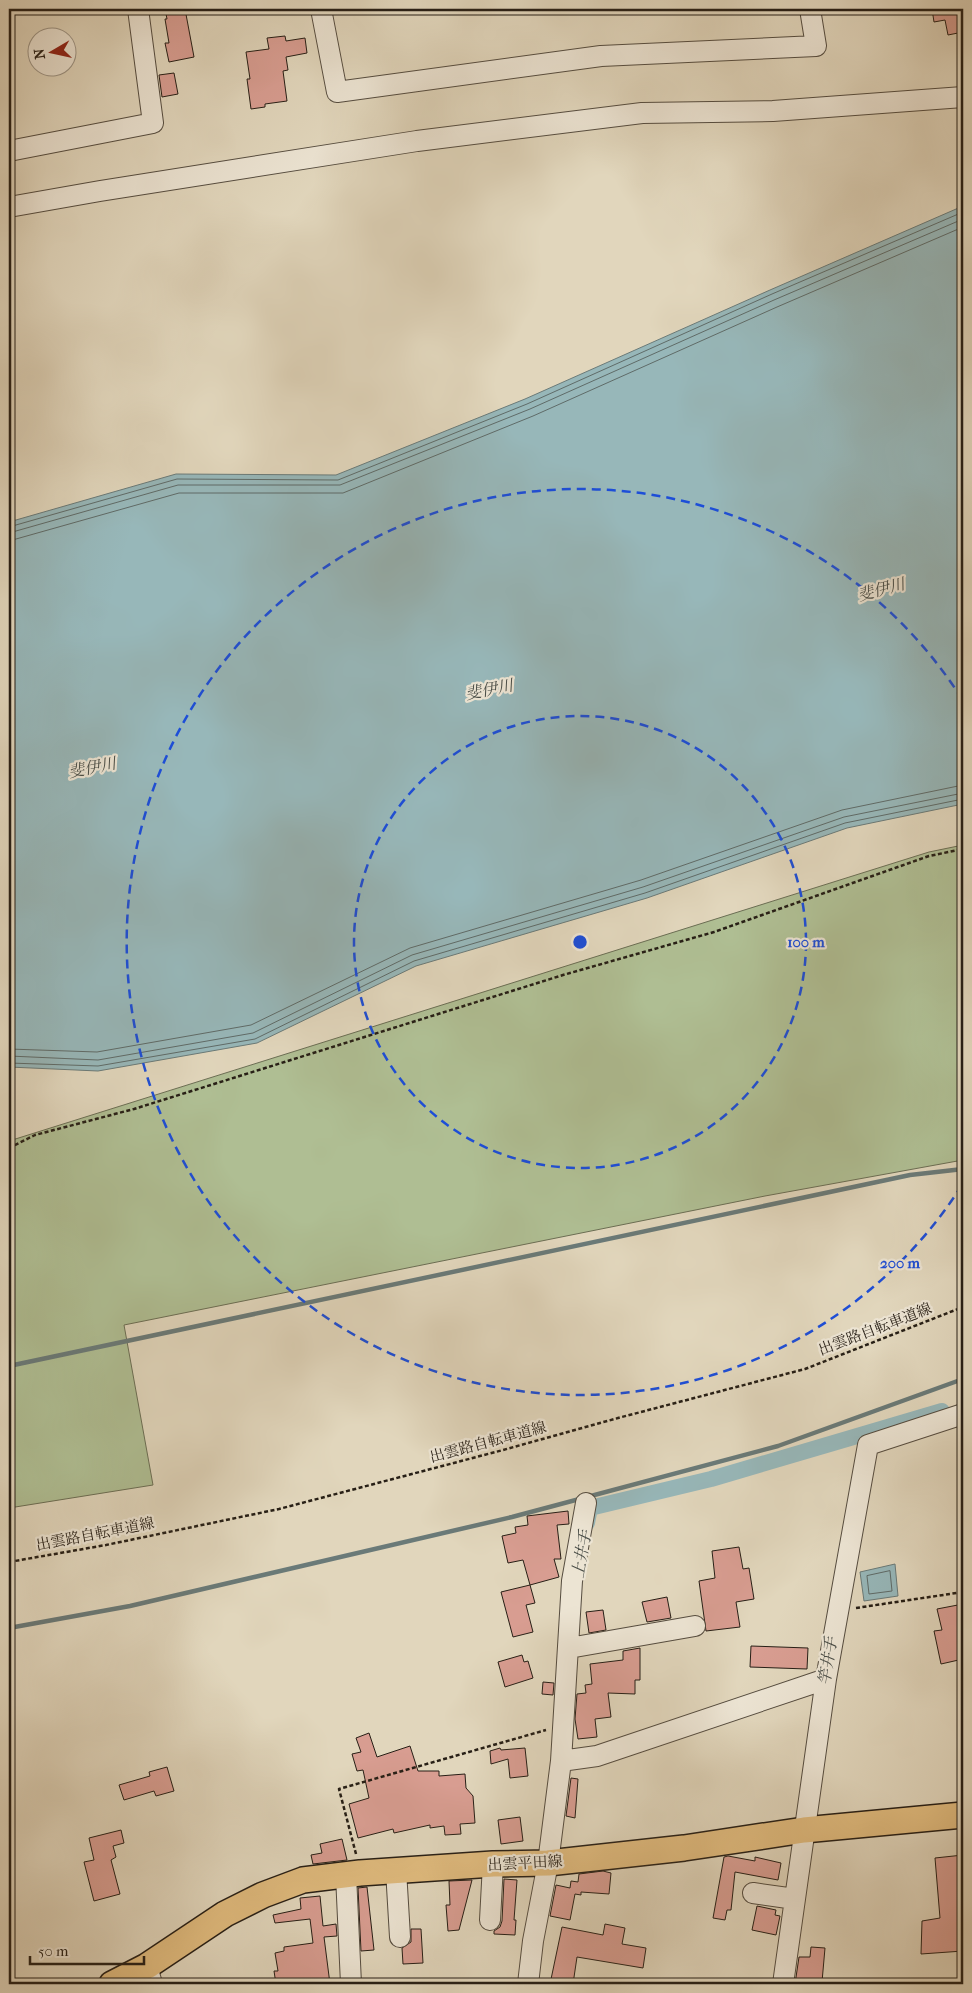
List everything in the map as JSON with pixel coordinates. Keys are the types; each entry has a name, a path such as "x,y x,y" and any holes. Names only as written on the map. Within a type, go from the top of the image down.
{"main road":[{"name":"出雲平田線","path":"112,1984 149,1975 224,1914 263,1895 303,1880 396,1870 493,1864 548,1863 684,1848 804,1830 963,1815"}],"street":[{"path":"9,151 153,123 138,9"},
{"path":"322,9 337,92 601,56 816,46 810,9"},
{"path":"9,207 417,142 642,113 773,111 963,97"},
{"path":"784,1984 826,1679 868,1445 963,1414"},
{"path":"528,1984 533,1941 548,1863 561,1761 572,1581 586,1503"},
{"path":"569,1648 695,1626"},
{"path":"561,1761 597,1756 826,1679"},
{"path":"490,1920 493,1864"},
{"path":"396,1870 400,1936"},
{"path":"351,1984 353,1874"},
{"path":"753,1893 795,1899"}],"path":[{"path":"9,1148 35,1135 134,1109 562,975 714,932 929,856 963,848"},
{"name":"出雲路自転車道線","path":"9,1562 106,1545 279,1509 503,1450 805,1368 963,1307"},
{"path":"839,1611 963,1592"},
{"path":"353,1874 339,1789 564,1725"}],"green space":[{"path":"963,845 963,1160 765,1196 124,1325 153,1485 9,1508 9,1141 929,852"}],"water":[{"name":"斐伊川","path":"963,206 963,804 847,828 647,898 416,966 257,1043 98,1071 9,1067 9,522 176,474 336,475 525,399"},
{"path":"895,1564 898,1596 864,1601 860,1572"}],"building":[{"path":"165,9 185,9 194,57 169,62 165,43 169,43"},
{"path":"932,9 963,9 963,32 948,35 945,20 934,22"},
{"path":"285,36 286,41 305,38 307,53 286,57 288,70 283,71 287,101 265,104 265,107 251,109 247,79 250,79 246,52 269,49 267,38"},
{"path":"174,73 178,94 162,97 159,75"},
{"path":"568,1511 569,1524 557,1525 561,1559 554,1559 559,1577 530,1585 523,1560 508,1563 502,1536 516,1533 515,1527 528,1525 527,1516"},
{"path":"739,1547 743,1569 749,1568 754,1599 736,1602 740,1627 706,1631 699,1581 715,1578 712,1551"},
{"path":"530,1585 535,1603 526,1605 533,1632 513,1637 501,1592"},
{"path":"667,1597 671,1618 647,1622 642,1602"},
{"path":"963,1604 963,1659 941,1664 934,1631 942,1630 937,1609"},
{"path":"603,1610 606,1630 589,1633 586,1612"},
{"path":"751,1646 808,1648 807,1669 750,1667"},
{"path":"640,1648 640,1680 635,1680 635,1694 608,1693 611,1717 595,1719 597,1737 578,1739 575,1719 577,1694 586,1693 585,1685 592,1684 590,1664 623,1660 623,1651"},
{"path":"522,1655 524,1662 528,1661 533,1678 505,1687 498,1662"},
{"path":"543,1682 554,1683 553,1695 542,1694"},
{"path":"369,1733 377,1757 410,1746 418,1771 439,1771 439,1776 465,1774 466,1788 473,1796 475,1823 460,1824 461,1834 445,1835 444,1826 430,1828 430,1825 394,1833 393,1829 358,1838 349,1804 369,1798 363,1770 357,1771 352,1754 361,1752 356,1738"},
{"path":"500,1748 501,1750 525,1748 528,1776 510,1778 508,1759 491,1764 490,1751"},
{"path":"167,1767 174,1791 156,1796 154,1791 124,1800 119,1785 150,1776 149,1772"},
{"path":"571,1778 578,1779 575,1818 566,1816"},
{"path":"520,1817 523,1841 501,1844 498,1820"},
{"path":"121,1830 124,1843 113,1846 116,1857 111,1860 120,1894 94,1901 84,1862 94,1860 89,1838"},
{"path":"342,1839 347,1860 313,1864 311,1855 322,1853 320,1844"},
{"path":"963,1855 963,1951 921,1954 922,1921 940,1918 935,1858"},
{"path":"728,1856 755,1861 755,1857 781,1863 778,1880 735,1872 731,1910 727,1910 725,1920 713,1918 724,1857"},
{"path":"603,1871 611,1873 609,1894 581,1892 581,1895 575,1894 570,1920 550,1916 556,1885 570,1888 571,1881 578,1882 579,1874"},
{"path":"504,1879 517,1880 514,1920 516,1920 515,1935 494,1934 494,1931 500,1927 502,1921"},
{"path":"472,1880 459,1930 448,1931 446,1905 450,1905 449,1881"},
{"path":"367,1887 374,1950 361,1951 358,1888"},
{"path":"320,1896 323,1926 336,1924 337,1936 324,1937 330,1984 306,1984 306,1980 276,1984 274,1971 278,1971 275,1953 284,1951 284,1947 313,1943 310,1919 275,1923 273,1915 301,1909 300,1898"},
{"path":"757,1906 776,1910 775,1915 780,1916 776,1935 752,1930"},
{"path":"605,1924 625,1928 622,1944 646,1948 643,1968 577,1957 573,1984 550,1984 562,1927 603,1935"},
{"path":"411,1929 421,1929 423,1963 403,1964 402,1948 411,1942"},
{"path":"811,1947 825,1948 822,1982 795,1984 799,1957 810,1957"}],"waterway":[{"path":"9,1366 910,1175 963,1169"},
{"path":"9,1628 130,1606 512,1517 778,1446 963,1379"},
{"name":"上井手","path":"587,1523 590,1508 711,1479 942,1411"}],"water label":[{"name":"竿井手","path":"827,1661"}]}
